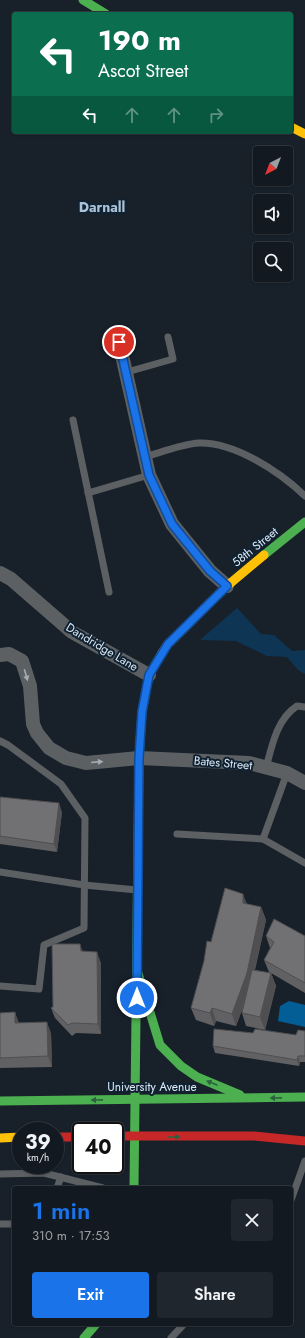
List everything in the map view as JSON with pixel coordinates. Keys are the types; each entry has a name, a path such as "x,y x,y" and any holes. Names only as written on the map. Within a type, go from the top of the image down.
{"street":[{"path":"83,0 103,12"},
{"path":"293,128 305,134"},
{"path":"119,342 127,372 149,475 172,524 210,571 227,586"},
{"name":"58th Street","path":"134,1186 139,758 142,712 149,675 168,644 227,586 305,522"},
{"name":"Dandridge Lane","path":"0,573 10,579 72,632 149,675"},
{"name":"Bates Street","path":"0,655 9,654 22,661 30,686 33,724 42,741 57,754 76,761 86,762 139,758 249,763 287,773 305,782"},
{"path":"137,970 160,1045 181,1066 197,1077 248,1099"},
{"name":"University Avenue","path":"0,1101 248,1099 305,1097"},
{"path":"124,1136 254,1136 305,1141"},
{"path":"0,1138 12,1137"},
{"path":"84,1338 94,1326"}],"lane":[{"path":"127,372 173,359 168,337"},
{"path":"73,420 109,592"},
{"path":"145,457 197,443 215,444 232,449 278,474 305,496"},
{"path":"88,492 149,475"},
{"path":"266,768 271,747 283,719 289,711 298,706 305,708"},
{"path":"0,741 8,745 61,784 85,818 84,928 44,945 39,989 0,986"},
{"path":"263,839 287,773"},
{"path":"177,834 263,839 305,863"},
{"path":"0,872 84,885 137,890"},
{"path":"293,1194 305,1161"},
{"path":"0,1174 44,1173 95,1186"},
{"path":"58,1186 61,1177"},
{"path":"0,1224 12,1224"},
{"path":"171,1338 182,1326"}],"shaded area":[{"path":"237,608 261,634 274,635 292,651 305,650 305,674 298,670 287,657 267,656 236,641 200,640"},
{"path":"289,1001 305,1005 305,1027 278,1021 280,1006"}],"building":[{"path":"0,797 59,803 54,844 0,836"},
{"path":"225,888 243,894 243,903 261,907 247,973 232,1014 212,1008 210,1013 191,1008 204,961 207,941 211,942"},
{"path":"274,919 305,936 305,983 264,960 274,942 266,936"},
{"path":"52,944 80,944 81,951 97,952 98,1024 72,1023 68,1025 51,1008 53,1007"},
{"path":"252,970 271,973 260,1017 242,1013"},
{"path":"15,1012 15,1023 47,1022 48,1056 0,1058 0,1013"},
{"path":"214,1029 253,1033 255,1029 296,1035 298,1030 305,1031 305,1056 298,1056 297,1060 213,1046"}],"traffic: fast":[{"path":"83,0 103,12"},
{"path":"264,555 305,522"},
{"path":"134,1186 139,758 142,712 149,675 162,653"},
{"path":"137,970 160,1045 181,1066 197,1077 240,1095"},
{"path":"0,1101 305,1097"},
{"path":"84,1338 94,1326"}],"traffic: slow":[{"path":"293,128 305,134"},
{"path":"162,653 168,644 227,586 264,555"},
{"path":"0,1138 12,1137"}],"traffic: jam":[{"path":"124,1136 254,1136 305,1141"},
{"path":"64,1137 72,1137"}],"district":[{"name":"Darnall","path":"102,207"}],"route":[{"path":"119,342 127,372 149,475 172,524 210,571 227,586 168,644 149,675 142,712 139,758 137,998"}]}
